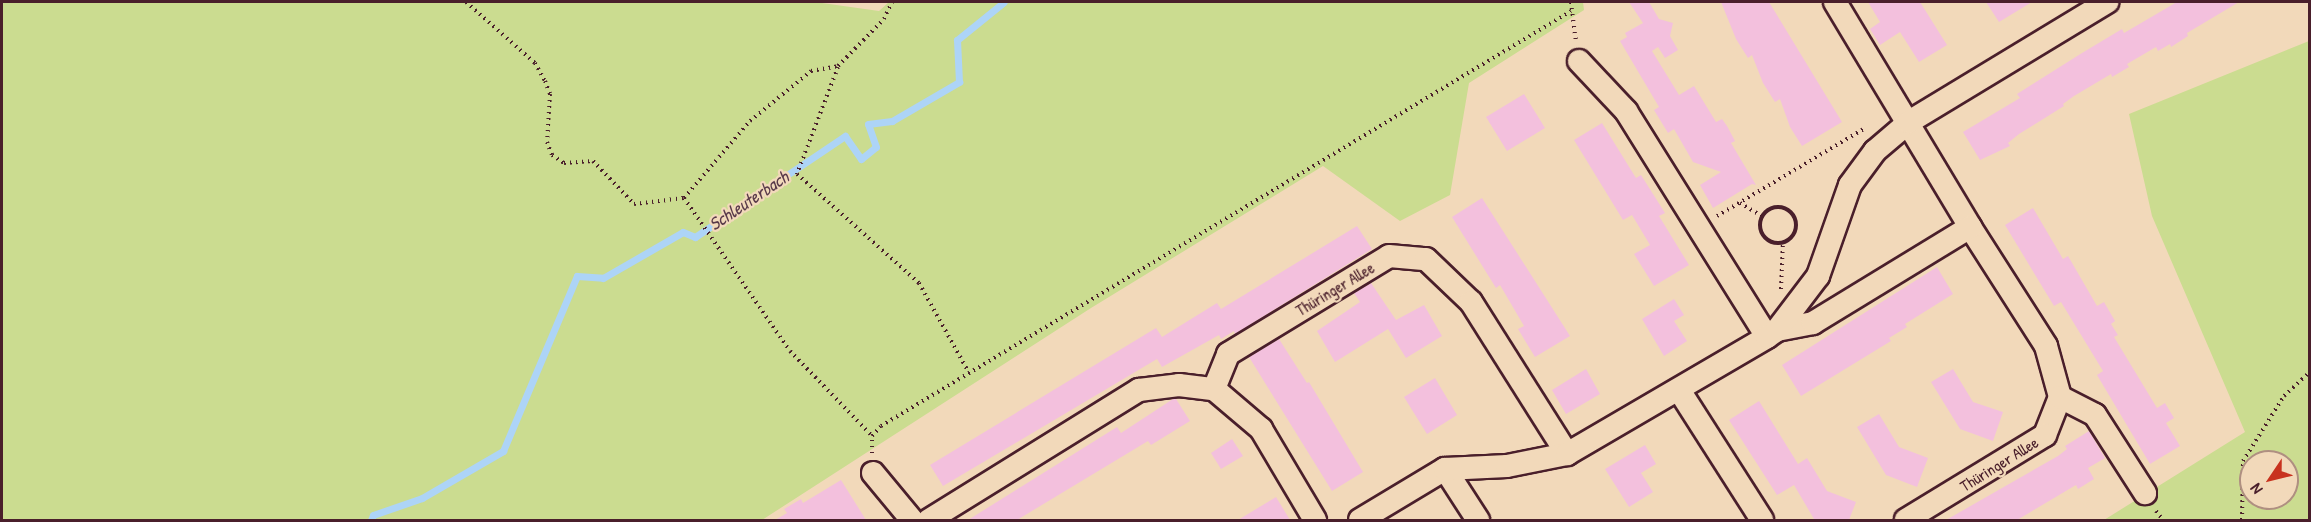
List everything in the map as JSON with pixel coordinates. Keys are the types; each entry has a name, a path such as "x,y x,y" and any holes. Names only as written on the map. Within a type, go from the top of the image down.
{"street":[{"path":"1836,2 1970,227 2046,346 2060,397 2095,415 2145,493"},
{"path":"1772,333 1818,276 1850,185 1875,151 1909,122 2107,2"},
{"path":"1579,62 1626,111 1772,333"},
{"path":"1360,520 1445,469 1507,466 1567,454 1679,390 1772,333 1813,323 1970,227"},
{"name":"Thüringer Allee","path":"1214,388 1228,354 1389,256 1426,259 1471,302 1567,454"},
{"path":"929,520 1139,390 1179,385 1214,388 1261,429 1315,520"},
{"path":"1679,390 1762,520"},
{"name":"Thüringer Allee","path":"1906,520 2045,435 2060,397"},
{"path":"1445,469 1478,520"},
{"path":"873,473 912,520"}],"path":[{"path":"466,2 535,63 550,94 547,142 557,160 564,163 593,161 634,204 684,198 750,121 811,71 838,66"},
{"path":"892,2 884,18 838,66 797,174 919,283 969,371"},
{"path":"1571,2 1579,62"},
{"path":"872,436 881,426 969,371 1571,11"},
{"path":"1700,226 1867,127"},
{"path":"684,198 790,351 872,436 873,473"},
{"path":"1739,203 1762,216"},
{"path":"1770,208 1787,210 1794,219 1792,235 1777,243 1766,239 1760,228 1762,216 1770,208"},
{"path":"2242,520 2243,461 2284,396 2310,372"}],"green space":[{"path":"2,2 815,2 879,11 889,2 1583,2 1584,10 1469,83 1450,195 1400,221 1323,166 1091,308 762,520 2,520"},
{"path":"2309,41 2309,520 2104,520 2245,432 2152,216 2129,114"}],"building":[{"path":"1629,2 1649,2 1659,19 1673,23 1670,36 1678,50 1665,58 1658,47 1652,51 1679,95 1694,86 1716,122 1722,119 1735,141 1731,143 1756,185 1752,184 1713,208 1700,185 1721,172 1693,162 1674,129 1668,133 1654,110 1659,107 1620,41 1627,37 1625,33 1643,23"},
{"path":"1721,2 1769,2 1842,122 1802,146 1790,127 1780,99 1775,102 1763,83 1752,55 1748,58 1736,39"},
{"path":"1868,2 1920,2 1947,45 1919,62 1900,32 1880,45 1870,29 1880,22"},
{"path":"1986,2 2032,2 1999,22"},
{"path":"2177,2 2239,2 2187,33 2188,36 2171,47 2170,44 2158,51 2156,47 2127,64 2129,67 2112,77 2111,74 2074,96 2063,104 2064,106 2019,134 2008,143 2010,146 1980,160 1963,132 2020,98 2017,94 2082,53 2122,29 2124,33"},
{"path":"1524,94 1545,128 1507,151 1486,117"},
{"path":"1602,123 1636,178 1641,175 1665,213 1659,216 1689,265 1654,286 1634,254 1650,245 1632,215 1623,220 1574,140"},
{"path":"1482,198 1570,336 1535,357 1518,329 1524,326 1500,285 1496,288 1452,217"},
{"path":"2033,208 2063,259 2068,256 2097,306 2104,302 2115,321 2111,324 2118,335 2114,337 2157,408 2165,403 2174,418 2166,423 2180,446 2150,464 2097,375 2103,371 2061,302 2054,306 2005,225"},
{"path":"1357,226 1372,249 1235,334 1234,331 1221,339 1219,335 1162,367 1157,359 943,486 930,465 1156,328 1162,337 1217,303 1221,309"},
{"path":"1937,267 1953,294 1905,324 1907,327 1889,338 1891,341 1801,396 1782,365"},
{"path":"1371,283 1396,320 1424,305 1442,336 1406,358 1388,329 1335,362 1317,331 1360,302 1354,293"},
{"path":"1674,299 1684,315 1674,321 1687,341 1664,356 1642,319"},
{"path":"1279,339 1307,383 1309,382 1363,472 1332,491 1249,357"},
{"path":"1586,369 1600,394 1566,414 1552,390"},
{"path":"1953,369 1973,402 2003,412 1993,441 1960,429 1931,382"},
{"path":"1435,378 1457,415 1427,434 1404,397"},
{"path":"1176,399 1190,421 1151,445 1148,441 1017,520 968,520 1117,427 1121,433"},
{"path":"1759,401 1798,464 1807,458 1827,491 1856,502 1849,520 1814,519 1794,485 1777,495 1729,420"},
{"path":"1879,414 1899,447 1928,458 1917,487 1886,475 1857,427"},
{"path":"2089,431 2105,458 2088,468 2094,479 2078,489 2076,485 2017,520 1946,520 2058,456 2067,449 2065,446"},
{"path":"1232,439 1243,456 1221,469 1211,453"},
{"path":"1645,445 1656,464 1641,473 1653,492 1629,507 1605,469"},
{"path":"841,480 866,520 775,520 787,513 784,509 801,499 803,503"},
{"path":"1276,497 1290,520 1238,520"}],"waterway":[{"name":"Schleuterbach","path":"371,520 373,515 422,498 503,451 577,276 603,278 683,232 695,237 845,136 861,159 876,147 868,124 892,121 959,82 957,40 1004,2"}]}
